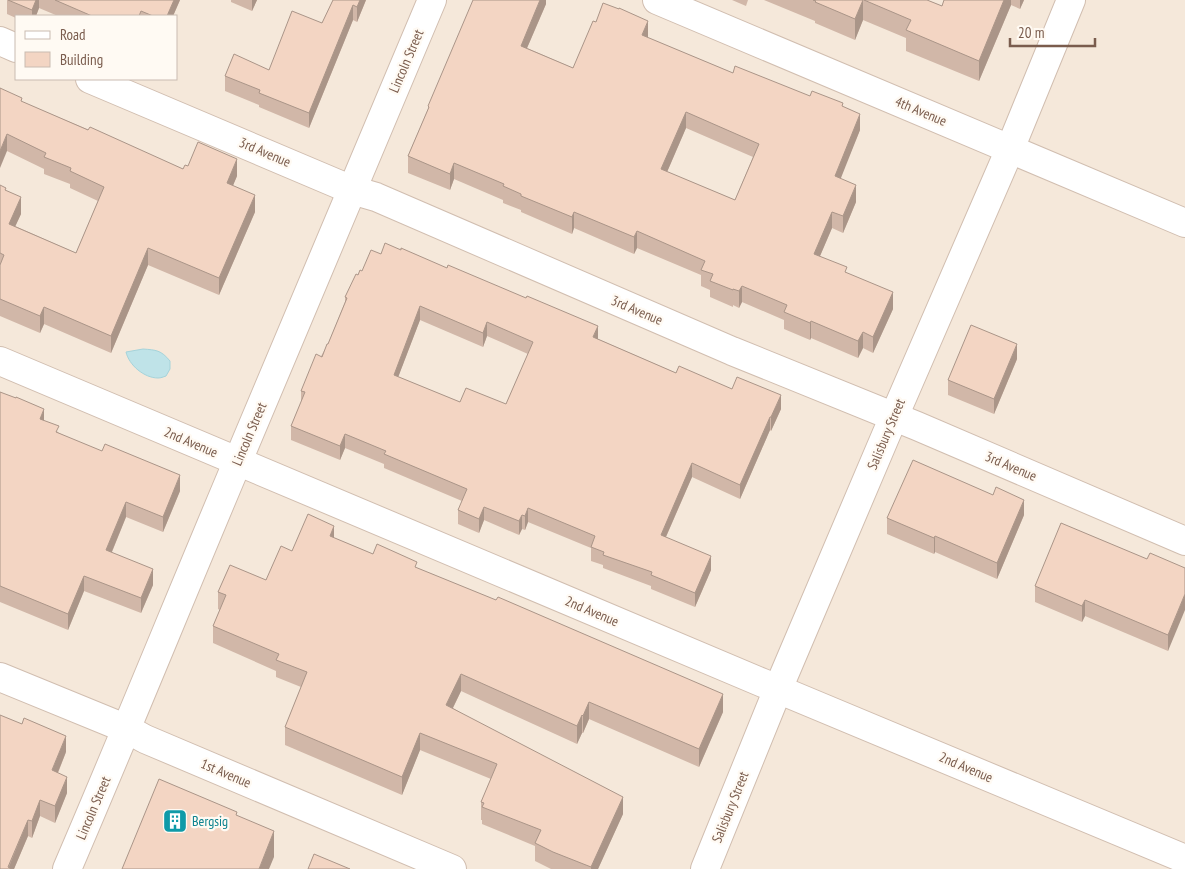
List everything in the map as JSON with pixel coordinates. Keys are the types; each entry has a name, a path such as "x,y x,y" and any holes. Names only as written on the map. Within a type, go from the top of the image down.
{"street":[{"name":"Lincoln Street","path":"67,869 432,0"},
{"name":"4th Avenue","path":"657,0 1185,223"},
{"name":"Salisbury Street","path":"705,869 778,689 1010,150 1071,0"},
{"path":"0,41 15,48"},
{"name":"3rd Avenue","path":"92,80 352,190 376,197 732,351 894,416 1185,541"},
{"name":"2nd Avenue","path":"0,361 1185,859"},
{"name":"1st Avenue","path":"0,677 127,729 145,739 452,869"}],"shaded area":[{"path":"0,0 1185,0 1185,869 0,869"}],"water":[{"path":"143,349 158,351 170,361 170,369 166,376 159,378 148,376 130,362 126,352"}],"building":[{"path":"8,0 36,0 32,10"},
{"path":"55,0 174,0 167,15 151,15 141,11 139,15 90,15"},
{"path":"333,0 360,0 357,7 353,5 309,113 259,93 260,90 225,76 234,54 269,70 292,11 322,23"},
{"path":"473,0 540,0 521,46 573,68 593,21 596,22 603,3 648,21 642,35 733,73 735,66 810,96 812,91 843,103 842,106 860,114 835,176 856,185 843,216 832,212 814,254 847,267 845,272 893,292 873,337 863,332 858,341 784,312 787,305 742,286 739,291 710,281 713,274 701,270 705,261 637,231 634,237 574,212 572,217 521,196 521,194 503,186 504,184 454,163 450,174 408,156","holes":["686,112 759,144 735,200 661,169"]},
{"path":"813,0 863,0 855,19"},
{"path":"864,0 927,0 942,6 944,0 1004,0 979,61 906,30 911,20"},
{"path":"0,88 22,98 21,101 88,130 90,127 183,169 185,165 188,166 198,142 237,159 227,183 255,195 219,278 148,248 111,336 44,307 40,316 0,299 0,265 4,255 0,253 0,185 6,188 5,190 21,197 9,224 76,253 104,187 70,171 71,168 44,157 46,153 7,134 0,151"},
{"path":"385,243 447,268 448,265 526,298 527,296 598,326 593,337 676,373 679,366 732,389 737,377 781,395 740,485 692,463 661,535 711,556 695,593 651,575 652,572 603,555 604,552 591,547 595,536 528,508 525,516 522,515 519,521 484,507 479,519 458,510 467,489 384,454 386,451 345,434 340,446 291,426 305,392 301,391 316,354 322,357 356,274 358,275 360,270 362,271 371,250 381,254","holes":["420,306 483,333 487,322 533,342 506,404 466,388 460,402 394,375"]},
{"path":"971,325 1017,344 994,399 948,380"},
{"path":"0,392 44,409 40,419 59,426 56,432 102,451 105,444 180,475 163,517 126,502 106,550 153,569 141,598 84,576 68,614 0,586"},
{"path":"913,460 993,495 996,487 1024,500 997,563 935,536 934,538 887,518"},
{"path":"308,514 334,526 330,536 373,554 377,544 417,562 415,567 496,600 498,597 723,694 699,749 589,702 577,726 461,674 446,705 623,797 591,867 535,843 541,830 482,807 484,803 481,802 497,764 420,733 402,777 285,727 307,672 276,660 279,654 213,626 226,595 218,592 230,565 266,580 281,546 292,551"},
{"path":"1061,523 1147,559 1150,553 1185,568 1185,594 1168,635 1085,600 1082,606 1035,586"},
{"path":"0,715 22,724 24,718 66,736 52,770 67,777 55,806 40,800 32,821 28,820 8,867 11,869 0,869"},
{"path":"159,779 237,812 236,815 274,831 259,869 122,869"},
{"path":"314,854 350,869 308,869"}],"place":[{"name":"Bergsig","path":"175,821"}]}
